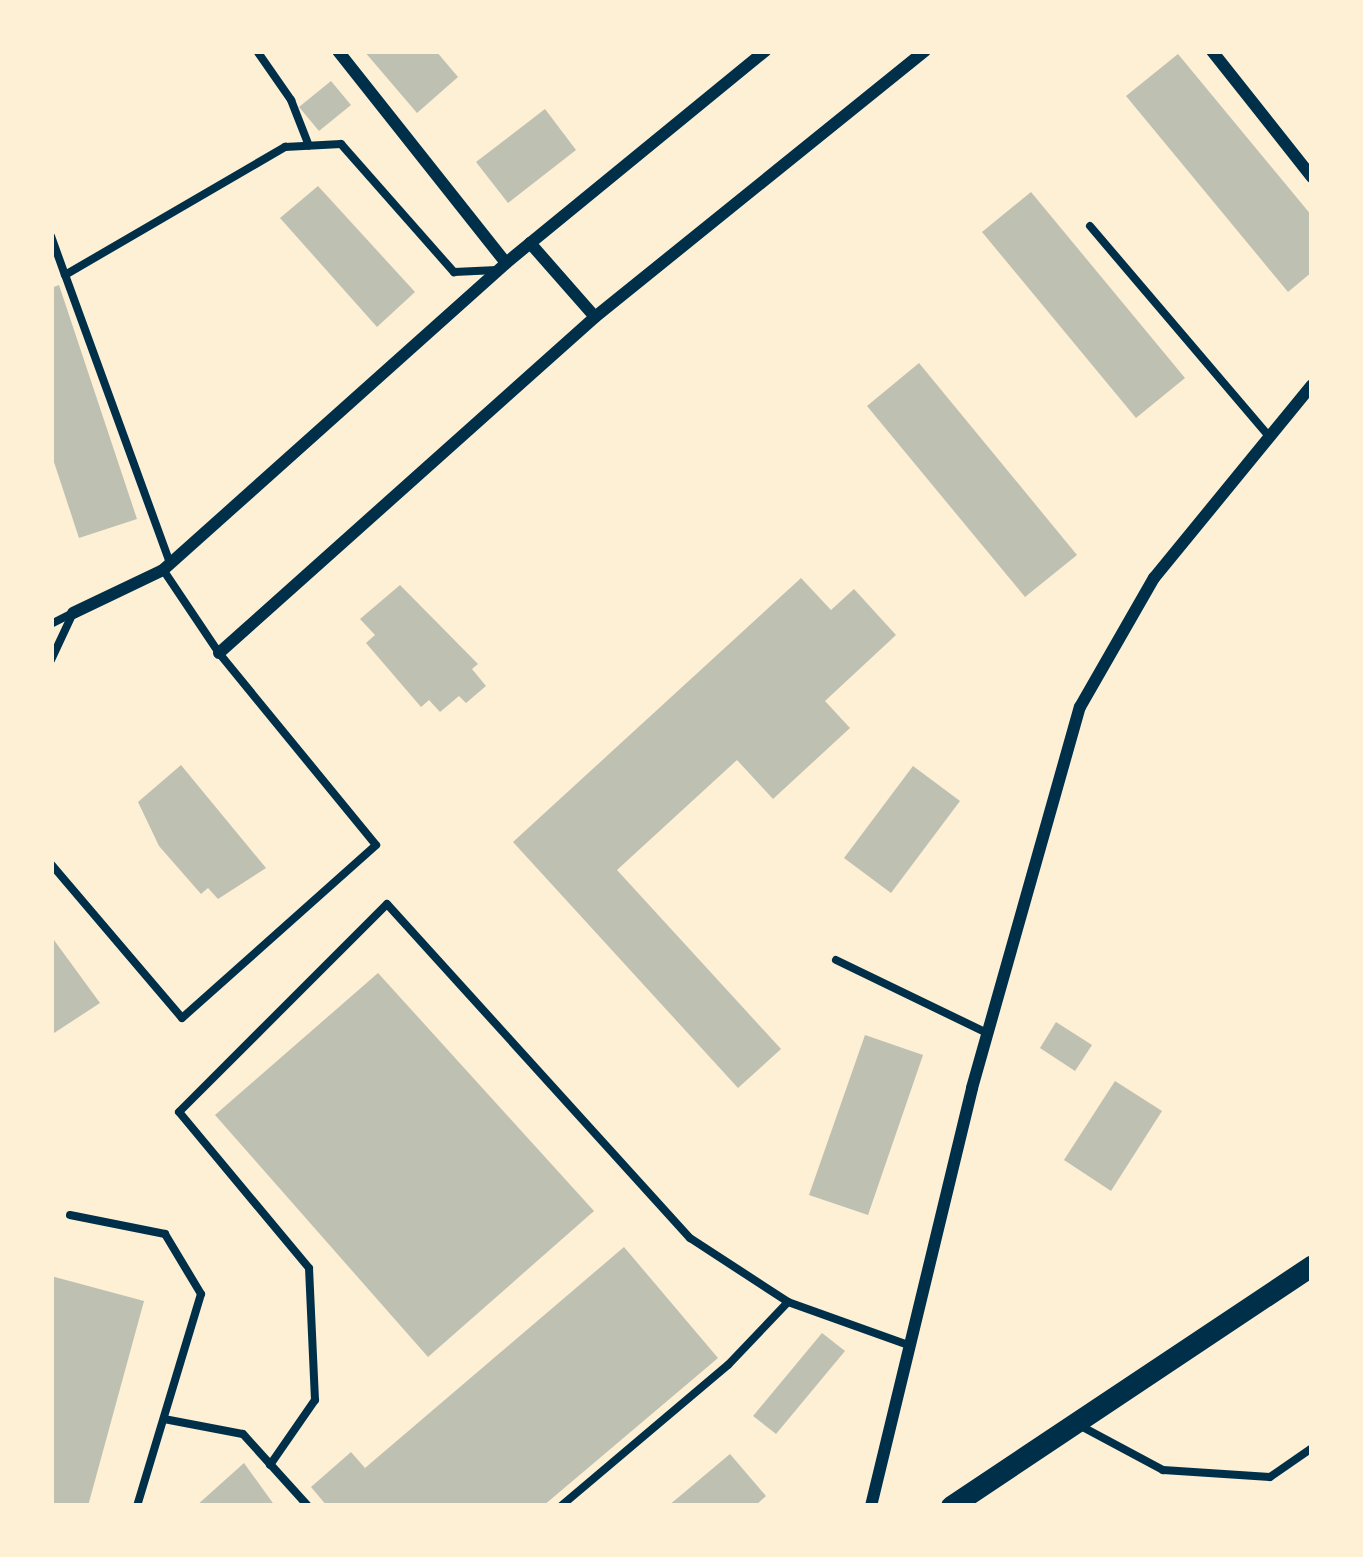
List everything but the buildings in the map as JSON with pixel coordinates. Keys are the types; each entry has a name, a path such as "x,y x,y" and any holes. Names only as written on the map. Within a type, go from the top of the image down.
{"street":[{"path":"338,51 502,266"},
{"path":"73,613 167,567 502,266 765,51"},
{"path":"219,653 595,317 926,51"},
{"path":"1212,51 1312,177"},
{"path":"530,244 595,317"},
{"path":"871,1506 988,1034 1080,707 1154,578 1312,385"},
{"path":"951,1506 1071,1420 1312,1265"}],"lane":[{"path":"257,51 291,100 309,146"},
{"path":"65,275 285,147 340,144 454,272 502,266"},
{"path":"1090,226 1269,436"},
{"path":"51,236 167,567 219,653 376,845 182,1018 51,864"},
{"path":"51,624 73,613"},
{"path":"51,660 73,613"},
{"path":"270,1465 315,1400 309,1268 179,1112 387,904 690,1238 788,1302 908,1345"},
{"path":"836,960 988,1034"},
{"path":"70,1215 164,1234 201,1294 137,1506"},
{"path":"561,1506 728,1365 788,1302"},
{"path":"164,1419 243,1434 308,1506"},
{"path":"1071,1420 1163,1470 1270,1477 1312,1448"}]}
